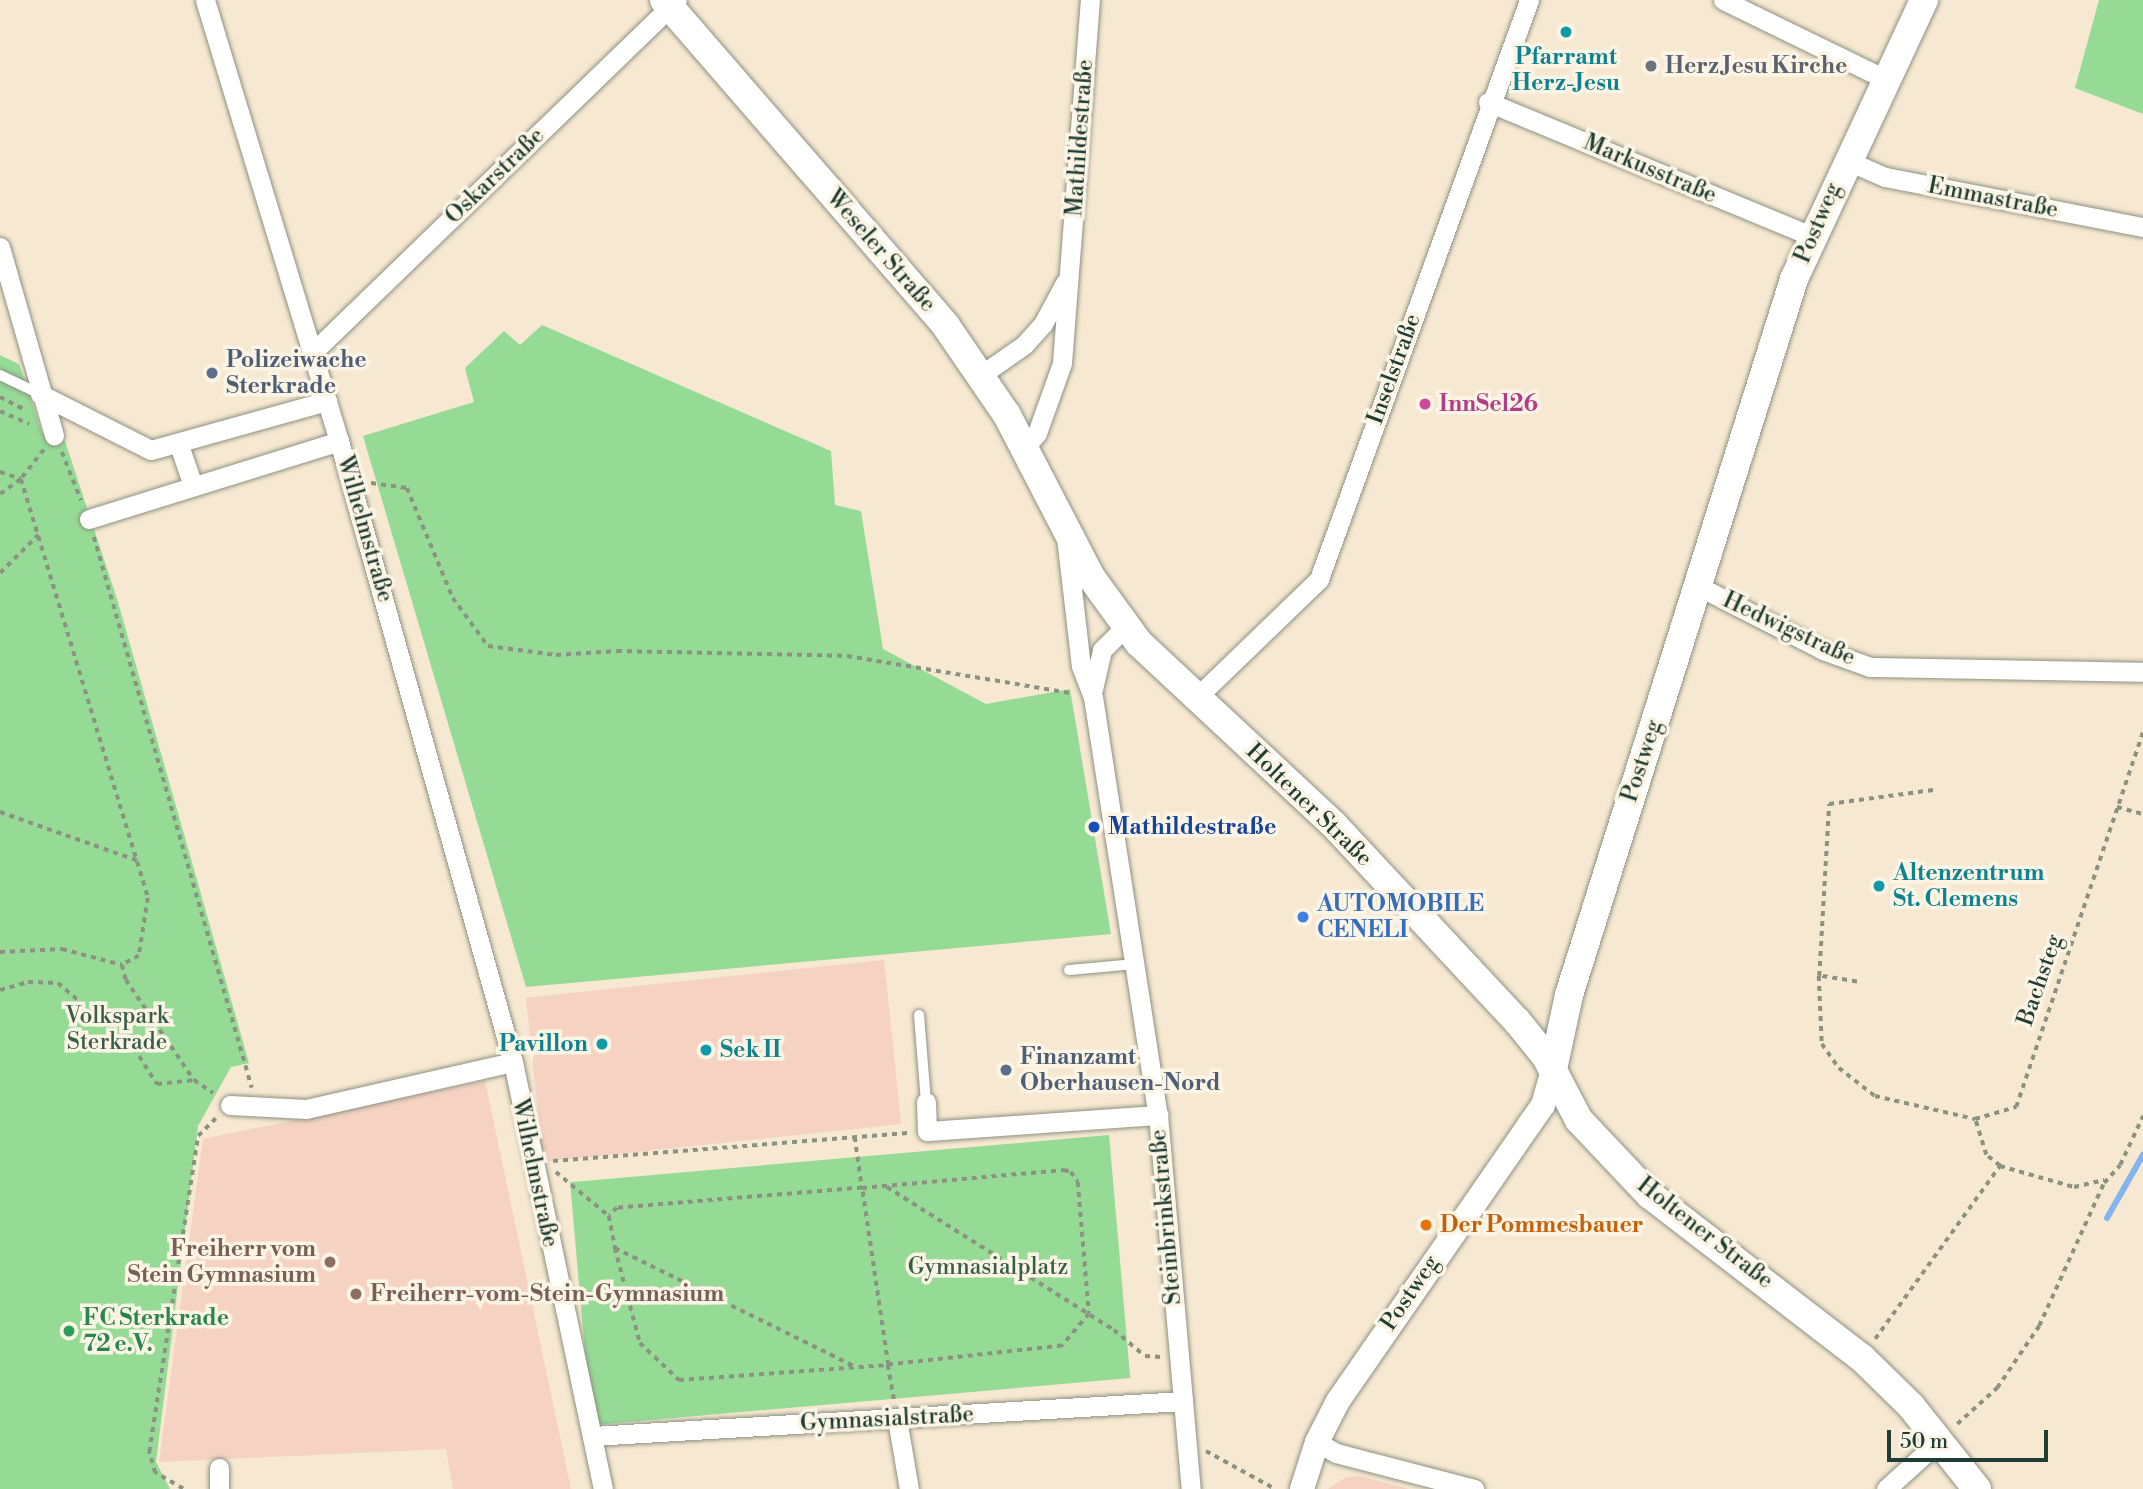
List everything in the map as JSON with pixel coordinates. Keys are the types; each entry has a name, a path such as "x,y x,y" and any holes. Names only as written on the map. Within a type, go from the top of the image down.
{"main road":[{"name":"Postweg","path":"1552,1069 1569,995 1696,585 1811,236 1924,0"},
{"name":"Weseler Straße","path":"670,2 896,267 981,375 1025,447 1065,524"},
{"name":"Holtener Straße","path":"1065,524 1091,577 1125,627 1334,825 1531,1036 1579,1120 1650,1195 1862,1358 1940,1440 1977,1489"}],"street":[{"name":"Wilhelmstraße","path":"205,0 340,441 513,1062 603,1489"},
{"name":"Mathildestraße","path":"1025,447 1037,433 1062,363 1090,0"},
{"name":"Inselstraße","path":"1197,697 1319,579 1489,102 1529,0"},
{"path":"1723,0 1885,79"},
{"name":"Oskarstraße","path":"313,352 670,2"},
{"name":"Markusstraße","path":"1489,102 1811,236"},
{"name":"Emmastraße","path":"1846,160 1885,177 2143,227"},
{"path":"0,247 40,394 54,435"},
{"name":"Mathildestraße","path":"981,375 1024,345 1043,324 1068,275"},
{"path":"40,394 151,450 179,445 327,401"},
{"path":"89,519 340,441"},
{"path":"179,445 193,486"},
{"name":"Steinbrinkstraße","path":"1065,524 1079,653 1093,697 1158,1115 1191,1489"},
{"name":"Hedwigstraße","path":"1696,585 1844,659 1870,667 2143,672"},
{"name":"Steinbrinkstraße","path":"1093,697 1096,661 1125,627"},
{"path":"230,1105 306,1109 513,1062"},
{"name":"Postweg","path":"1302,1489 1317,1442 1354,1376 1542,1105 1552,1069"},
{"path":"926,1102 928,1131 1158,1115"},
{"name":"Gymnasialstraße","path":"592,1436 1183,1401"},
{"path":"897,1419 909,1489"},
{"path":"1886,1489 1940,1440"},
{"path":"1317,1442 1336,1453 1474,1489"},
{"path":"219,1468 219,1489"}],"lane":[{"path":"0,375 40,394"},
{"path":"1069,970 1136,964"},
{"path":"919,1015 926,1102"}],"path":[{"path":"0,411 54,435 89,519 257,1107"},
{"path":"0,494 21,479 54,435"},
{"path":"0,472 21,479"},
{"path":"0,951 62,949 122,965 139,956 148,898 21,479"},
{"path":"351,481 408,488 453,598 488,646 556,655 617,651 847,656 1093,697"},
{"path":"0,573 38,535"},
{"name":"Bachsteg","path":"1975,1119 2015,1107 2143,732"},
{"path":"1933,790 1829,804 1819,976 1822,1044 1839,1068 1875,1096 1975,1119 1986,1155 2000,1166 2074,1187 2106,1179"},
{"path":"2117,807 2143,814"},
{"path":"0,812 138,861"},
{"path":"122,965 126,980 194,1080 230,1105 198,1136 149,1452 155,1474 183,1489"},
{"path":"1819,976 1857,982"},
{"path":"0,990 29,982 58,983 134,1048 157,1084 194,1080"},
{"path":"1940,1440 1997,1388 2024,1350 2057,1292 2106,1179 2120,1164 2143,1116"},
{"path":"609,1216 617,1208 1071,1172 1078,1182 1089,1314 1056,1350 679,1380 640,1343 609,1216 544,1162 928,1131"},
{"path":"855,1137 897,1419"},
{"path":"1862,1358 2000,1166"},
{"path":"886,1186 1089,1314 1150,1358 1178,1356"},
{"path":"615,1248 856,1367"},
{"path":"1186,1440 1275,1489"}],"shaded area":[{"path":"884,960 901,1124 543,1162 526,998"},
{"name":"Freiherr-vom-Stein-Gymnasium","path":"485,1081 571,1489 453,1489 446,1449 159,1462 203,1139"},
{"path":"1359,1476 1409,1489 1328,1489 1346,1477"}],"green space":[{"path":"2099,0 2143,0 2143,114 2075,88"},
{"path":"542,325 831,451 835,505 861,511 883,649 986,704 1070,689 1111,934 526,987 363,436 474,402 465,368 504,331 520,345"},
{"name":"Volkspark Sterkrade","path":"0,355 19,364 42,433 65,441 118,602 249,1063 231,1067 198,1126 156,1462 170,1489 0,1489"},
{"name":"Gymnasialplatz","path":"1109,1135 1130,1378 591,1425 570,1182"}],"waterway":[{"path":"2107,1218 2143,1155"}],"place":[{"name":"Pfarramt Herz-Jesu","path":"1566,32"},
{"name":"Herz Jesu Kirche","path":"1651,66"},
{"name":"Polizeiwache Sterkrade","path":"212,373"},
{"name":"InnSel26","path":"1425,404"},
{"name":"Mathildestraße","path":"1094,827"},
{"name":"Altenzentrum St. Clemens","path":"1879,886"},
{"name":"AUTOMOBILE CENELI","path":"1303,917"},
{"name":"Pavillon","path":"602,1044"},
{"name":"Sek II","path":"706,1050"},
{"name":"Finanzamt Oberhausen-Nord","path":"1006,1070"},
{"name":"Der Pommesbauer","path":"1426,1225"},
{"name":"Freiherr vom Stein Gymnasium","path":"330,1262"},
{"name":"Freiherr-vom-Stein-Gymnasium","path":"356,1294"},
{"name":"FC Sterkrade 72 e.V.","path":"69,1331"}]}
